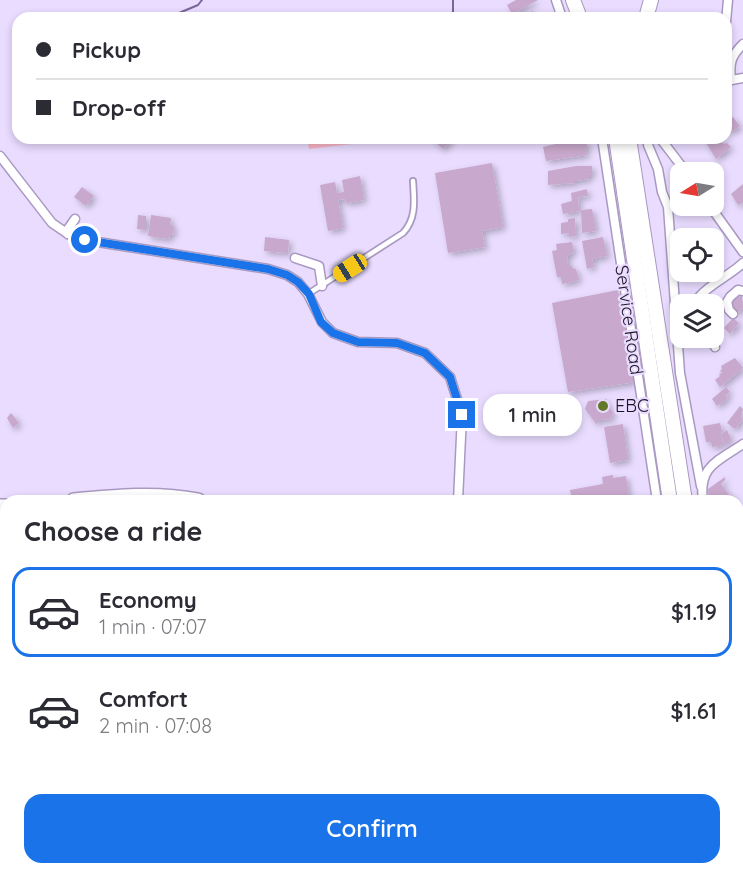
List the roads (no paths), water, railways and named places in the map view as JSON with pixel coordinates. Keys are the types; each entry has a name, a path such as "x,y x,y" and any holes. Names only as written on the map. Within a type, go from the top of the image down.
{"main road":[{"path":"617,144 669,495"},
{"path":"630,144 684,495"}],"street":[{"path":"732,57 743,44"},
{"name":"Service Road","path":"603,144 656,495"},
{"path":"648,144 658,169 668,207 680,373 702,495"},
{"path":"665,144 678,162"},
{"path":"0,156 52,223 68,234 85,240 268,269 287,275 298,282 309,294 321,322 333,333 358,342 397,343 425,353 450,377 462,415 458,495"},
{"path":"717,216 743,252"},
{"path":"68,234 68,229 75,219"},
{"path":"295,258 319,266 322,285"},
{"path":"701,294 708,286 743,263"},
{"path":"733,314 727,302 738,290 743,291"},
{"path":"701,486 711,465 743,444"}],"lane":[{"path":"309,294 411,225 415,209 413,181"}],"waterway":[{"path":"181,12 198,5 202,0"},
{"path":"453,0 453,12"}],"place":[{"name":"EBC","path":"603,406"}]}
